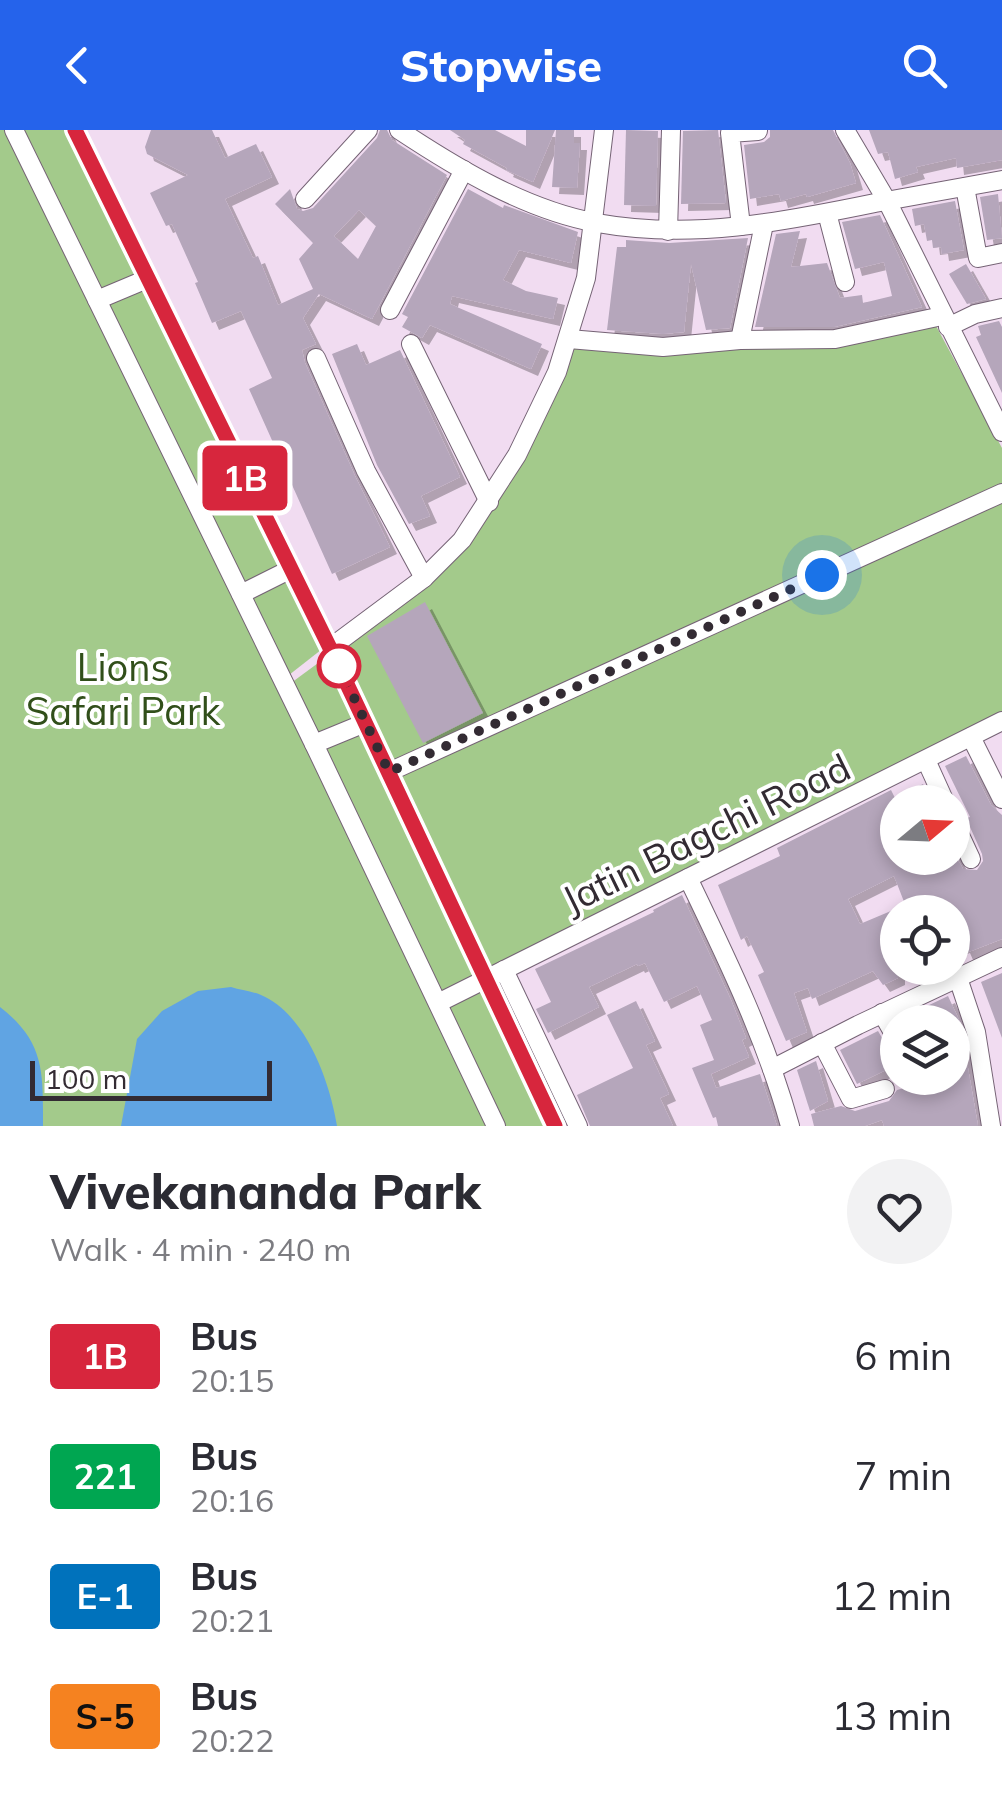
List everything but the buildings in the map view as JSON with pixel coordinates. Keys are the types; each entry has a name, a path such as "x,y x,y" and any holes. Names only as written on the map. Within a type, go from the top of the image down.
{"street":[{"path":"14,130 496,1126"},
{"path":"75,130 389,772 578,1126"},
{"path":"306,199 368,130"},
{"path":"399,130 464,170 522,199 594,223 668,231 764,224 1002,180"},
{"path":"330,648 424,578 462,540 517,454 569,339 586,278 604,130"},
{"path":"668,231 671,130"},
{"path":"845,130 887,201 1002,432"},
{"path":"741,226 730,133 758,131"},
{"path":"390,310 464,170"},
{"path":"965,187 978,258 1002,253"},
{"path":"827,213 845,282"},
{"path":"740,340 764,224"},
{"path":"97,300 147,279"},
{"path":"569,339 664,347 740,340 834,339 1002,308"},
{"path":"411,344 489,502"},
{"path":"316,358 366,471 424,578"},
{"path":"389,772 1002,492"},
{"path":"241,594 290,569"},
{"name":"Jatin Bagchi Road","path":"438,1003 1002,720"},
{"path":"314,744 365,723"},
{"path":"971,736 1002,799"},
{"path":"926,760 938,785"},
{"path":"970,856 972,860"},
{"path":"688,878 739,982 790,1126"},
{"path":"970,972 1002,957"},
{"path":"496,974 555,1126"},
{"path":"899,1005 943,985"},
{"path":"960,985 976,1032 991,1126"},
{"path":"772,1070 880,1014"},
{"path":"822,1043 851,1098 880,1090"}],"green space":[{"name":"Lions Safari Park","path":"0,130 12,130 489,1126 0,1126"},
{"path":"22,130 72,130 326,646 289,675"},
{"path":"935,324 1002,448 1002,715 492,969 338,649 469,543 574,345 661,352"},
{"path":"329,655 483,975 441,996 291,683"},
{"path":"484,984 549,1126 501,1126 444,1003"}],"water":[{"path":"231,987 261,995 291,1017 322,1070 337,1126 121,1126 137,1039 162,1011 198,991"},
{"path":"0,1007 26,1033 38,1059 43,1126 0,1126"}],"bus line":[{"name":"1B","path":"75,130 330,648 555,1126"}],"route":[{"path":"339,666 389,772 822,575"}]}
